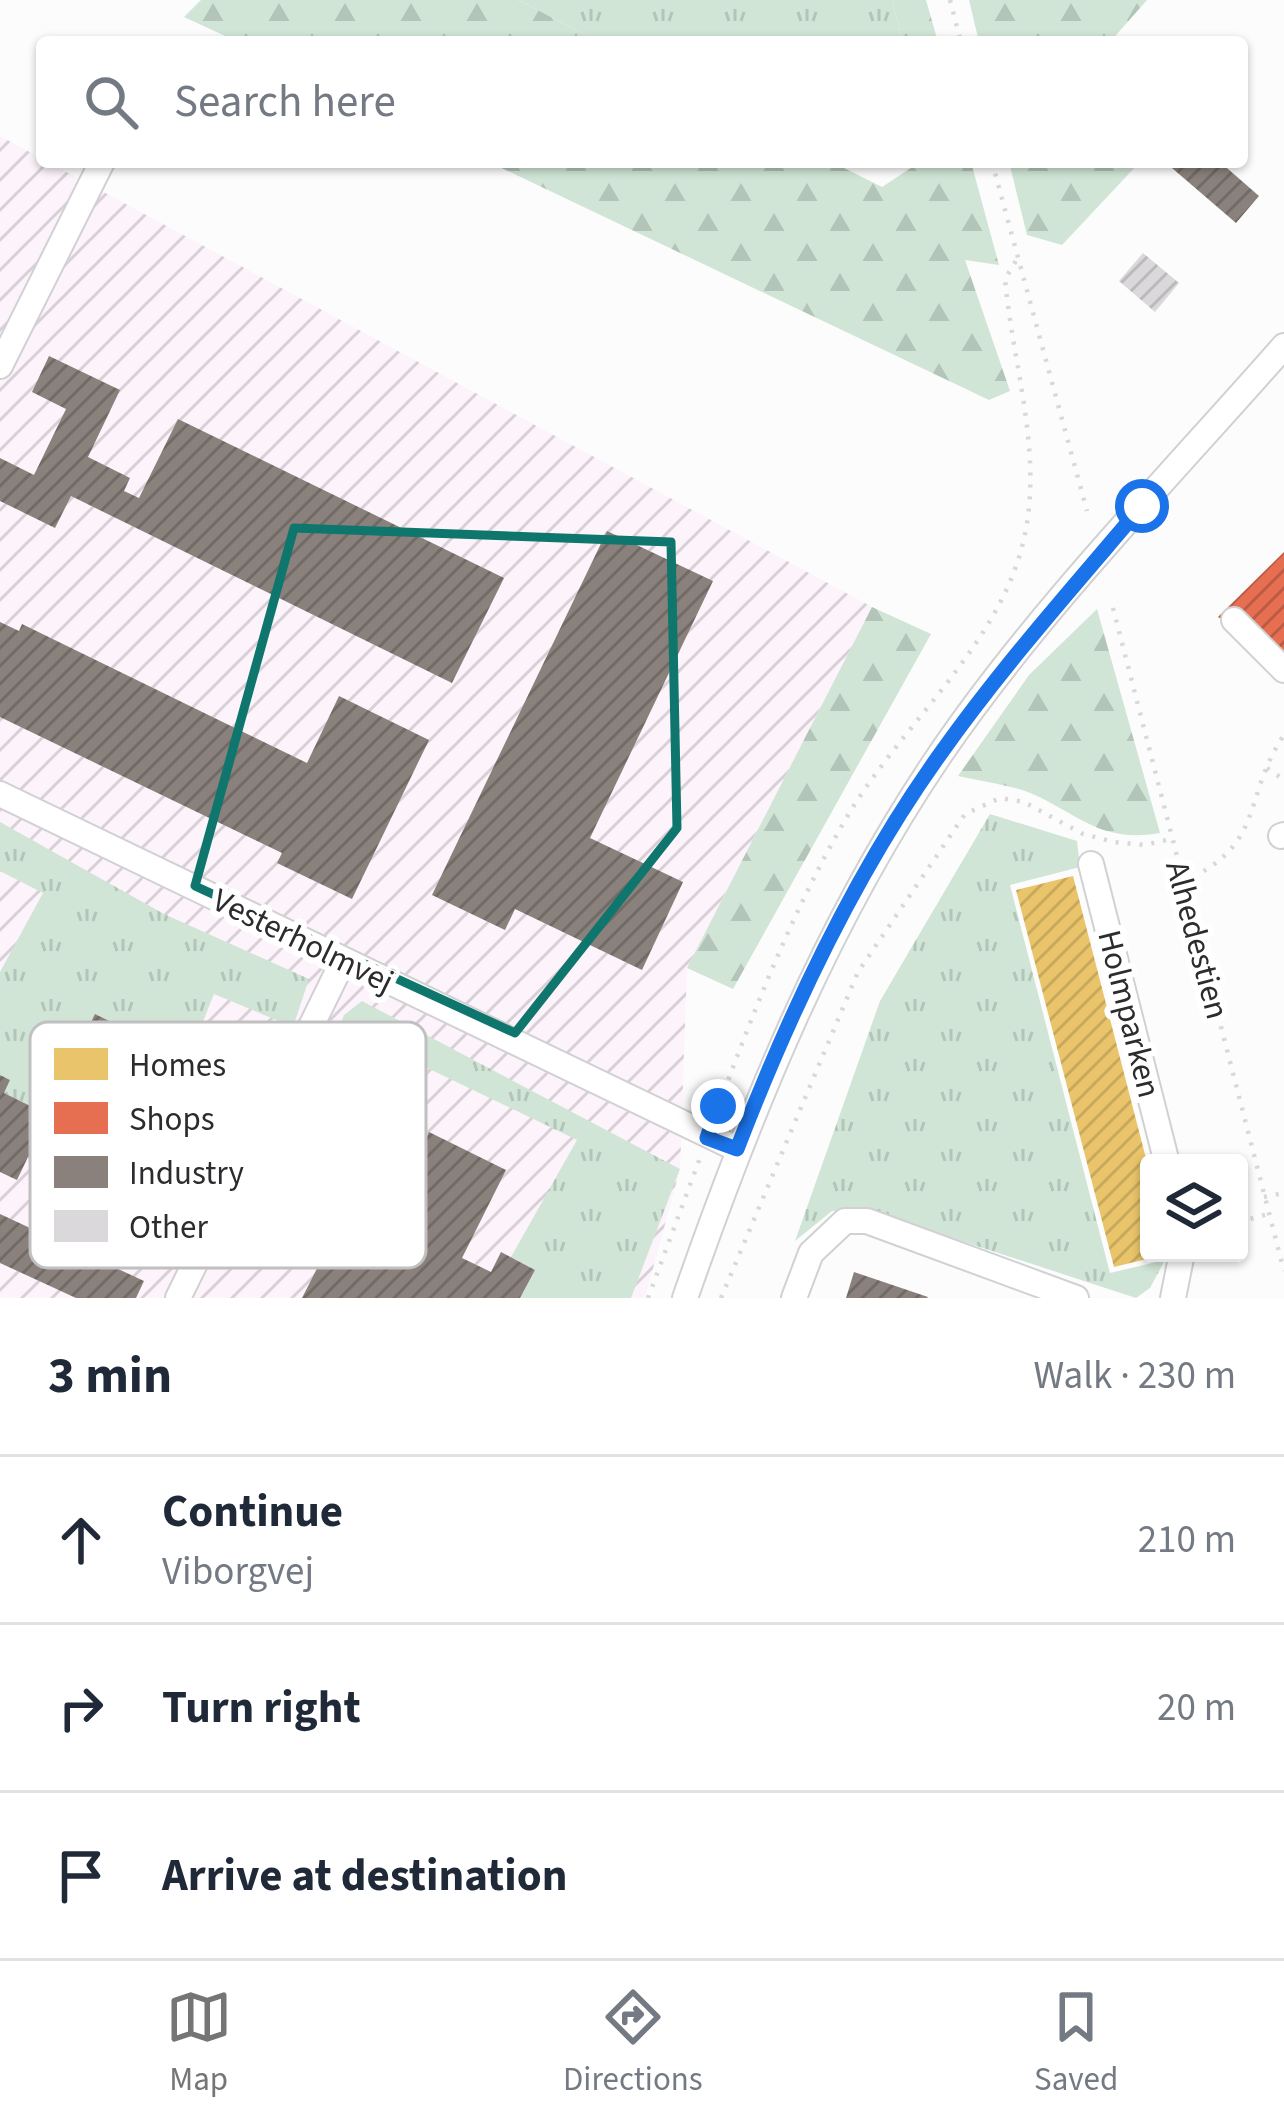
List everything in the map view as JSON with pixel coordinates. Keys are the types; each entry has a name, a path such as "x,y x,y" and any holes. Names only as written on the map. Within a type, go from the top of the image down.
{"street":[{"path":"0,366 98,168"},
{"path":"685,1298 737,1149 804,998 868,872 940,754 1138,511 1283,351"},
{"path":"1234,620 1284,670"},
{"name":"Vesterholmvej","path":"0,794 737,1149"},
{"name":"Holmparken","path":"1091,864 1165,1154"},
{"path":"313,1022 343,961"},
{"path":"794,1298 811,1252 845,1221 867,1221 1076,1298"},
{"path":"1173,1298 1180,1262"},
{"path":"178,1298 193,1268"}],"path":[{"path":"950,0 959,36"},
{"path":"994,168 1087,511"},
{"path":"648,1298 795,916 844,821 892,747 989,624 1019,558 1031,486 1005,279 1017,259"},
{"name":"Alhedestien","path":"1113,608 1284,1271"},
{"path":"1181,882 1210,870 1236,846 1284,735"},
{"path":"1267,768 1284,780"},
{"path":"721,1298 774,1162 858,972 965,814 979,803 1000,798 1024,802 1083,834 1114,842 1144,845 1171,839"},
{"path":"1264,1196 1284,1193"},
{"path":"1248,1220 1269,1214"}],"highlighted area":[{"path":"294,528 671,542 677,828 515,1033 195,886"}],"shaded area":[{"path":"0,136 36,155 36,168 59,168 872,607 687,968 680,1169 645,1298 0,1298"}],"green space":[{"path":"201,0 518,0 588,36 225,36 184,17"},
{"path":"518,0 892,0 901,36 588,36"},
{"path":"892,0 926,0 936,36 901,36"},
{"path":"969,0 1147,0 1115,36 978,36"},
{"path":"502,168 844,168 882,187 911,168 973,168 999,265 965,260 1010,391 989,400"},
{"path":"1010,168 1134,168 1062,245 1027,235"},
{"path":"872,607 931,634 733,989 687,968"},
{"path":"1097,609 1160,833 1103,830 1025,791 958,776 1029,675"},
{"path":"990,814 1077,841 1080,867 1010,885 1110,1273 1164,1262 1150,1288 1136,1298 876,1213 832,1211 795,1241 880,1001"},
{"path":"0,822 164,914 309,979 295,1022 281,1022 214,994 203,1022 112,1022 95,1014 91,1022 30,1022 30,1106 4,1093 10,1080 0,1075 0,972 43,893 0,871"},
{"path":"362,1001 402,1022 341,1022"},
{"path":"426,1035 680,1169 631,1298 520,1298 535,1270 511,1257 577,1140 426,1067"}],"building: Homes":[{"path":"1073,876 1145,1154 1140,1154 1140,1261 1114,1267 1016,890"}],"building: Shops":[{"path":"1284,552 1284,658 1218,617"}],"building: Industry":[{"path":"1172,168 1227,168 1259,196 1236,223"},
{"path":"49,356 120,390 88,457 130,478 124,491 139,498 178,419 504,578 452,683 71,496 55,528 0,501 0,458 34,475 66,409 32,392"},
{"path":"607,531 713,581 590,838 683,882 642,970 515,909 505,930 432,895"},
{"path":"0,622 19,631 22,624 307,763 339,696 429,740 352,899 277,863 282,853 0,717"},
{"path":"0,1075 10,1080 4,1093 30,1106 30,1158 17,1180 0,1172"},
{"path":"429,1132 506,1170 462,1258 491,1272 501,1252 535,1270 520,1298 302,1298 317,1268 426,1268"},
{"path":"0,1214 30,1228 30,1268 116,1268 144,1281 136,1298 76,1298 0,1263"},
{"path":"854,1272 928,1297 846,1298"}],"building: Other":[{"path":"1143,253 1179,283 1155,312 1119,281"}],"route":[{"path":"718,1106 707,1138 737,1149 804,998 868,872 940,754 1142,506"}]}
